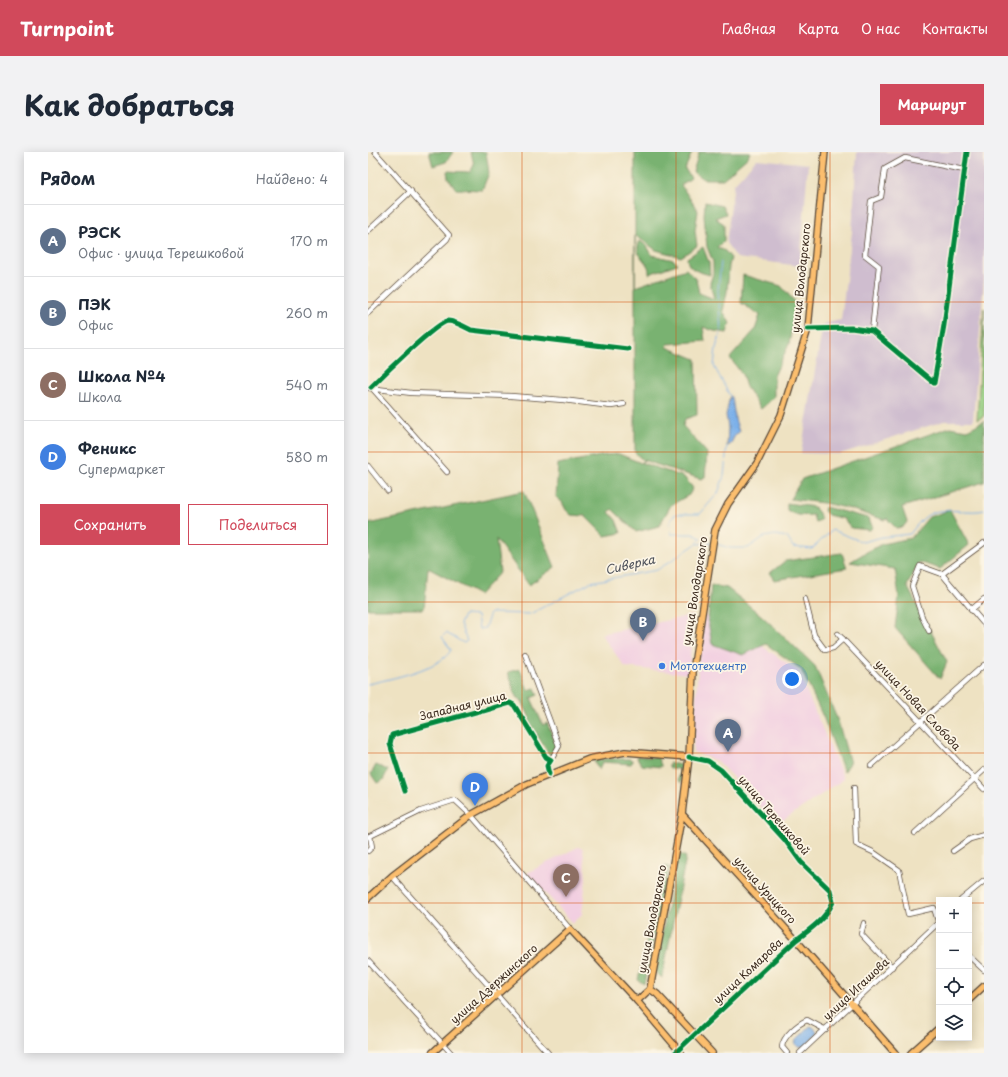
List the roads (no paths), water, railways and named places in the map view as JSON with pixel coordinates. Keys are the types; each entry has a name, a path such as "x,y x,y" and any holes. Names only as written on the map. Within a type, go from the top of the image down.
{"main road":[{"name":"улица Володарского","path":"650,989 682,814 689,757 693,672 715,530 728,504 757,463 781,415 808,328 825,152"},
{"name":"улица Терешковой","path":"368,898 392,876 471,815 527,784 549,774 589,759 625,752 689,757"},
{"name":"улица Урицкого","path":"682,814 796,940 895,1053"},
{"path":"570,929 637,1001 678,1052"},
{"name":"улица Дзержинского","path":"432,1053 570,929"},
{"path":"972,997 984,986"},
{"path":"637,1001 650,989 658,994 712,1053"},
{"path":"911,1053 936,1031"}],"street":[{"path":"368,313 447,239 449,235 376,152"},
{"path":"808,328 851,328 872,331 934,383 944,325 967,152"},
{"path":"872,331 879,266 865,255 871,201 881,197 885,169 904,158 964,170"},
{"path":"368,231 411,191"},
{"path":"370,387 430,333 444,322 450,321 471,330 628,349"},
{"path":"370,387 412,393 511,396 611,406 624,404"},
{"path":"370,387 447,472"},
{"path":"368,466 388,491"},
{"path":"942,574 984,543"},
{"path":"929,630 922,617 912,586 920,566 942,574 984,624"},
{"path":"805,599 814,634 825,650 833,648 843,639"},
{"path":"971,610 984,599"},
{"name":"улица Новая Слобода","path":"838,634 984,789"},
{"path":"526,654 559,746 547,766 549,774"},
{"path":"871,766 984,665"},
{"name":"Западная улица","path":"405,791 390,744 392,735 510,703 514,705 546,757 551,760"},
{"name":"улица Терешковой","path":"689,757 708,761 721,770 785,840 801,862 830,890 833,902"},
{"path":"915,833 984,770"},
{"path":"854,788 856,844 872,852 899,870 908,914 934,908 936,914"},
{"path":"368,852 372,847 369,836 421,810 455,800 471,815 570,929"},
{"path":"953,851 970,839 984,835"},
{"path":"392,876 548,1053"},
{"path":"965,897 984,881"},
{"name":"улица Комарова","path":"678,1052 796,940 811,929 830,910 833,902"},
{"path":"864,923 861,934 892,967"},
{"name":"улица Игашова","path":"800,1053 936,926"},
{"path":"972,959 984,970"},
{"path":"368,961 451,1053"},
{"path":"787,1053 782,1047 782,1041 802,1022 808,1020 826,1030"}],"water":[{"path":"730,396 732,397 735,419 739,432 734,437 730,445 727,446 728,428 726,415"},
{"path":"810,1026 817,1031 816,1034 805,1047 799,1047 795,1044 796,1040"}],"waterway":[{"path":"721,262 718,290 721,331 716,348 714,366 730,396"},
{"path":"697,543 701,538 693,534 671,534 670,522 675,514 700,514 718,493 724,476 727,446"},
{"name":"Сиверка","path":"716,544 730,548 748,548 764,537 775,535 787,537 793,547 812,549 832,530 863,542 882,537 910,534 921,520 938,511 984,510"},
{"name":"Сиверка","path":"368,684 401,676 437,663 451,650 442,637 446,633 464,643 467,641 460,624 464,615 477,616 479,629 485,628 490,613 530,614 591,582 657,570 696,544 711,543"}],"place":[{"name":"ПЭК","path":"643,641"},
{"name":"Мототехцентр","path":"662,666"},
{"name":"РЭСК","path":"728,752"},
{"name":"Феникс","path":"475,806"},
{"name":"Школа №4","path":"566,897"}]}
